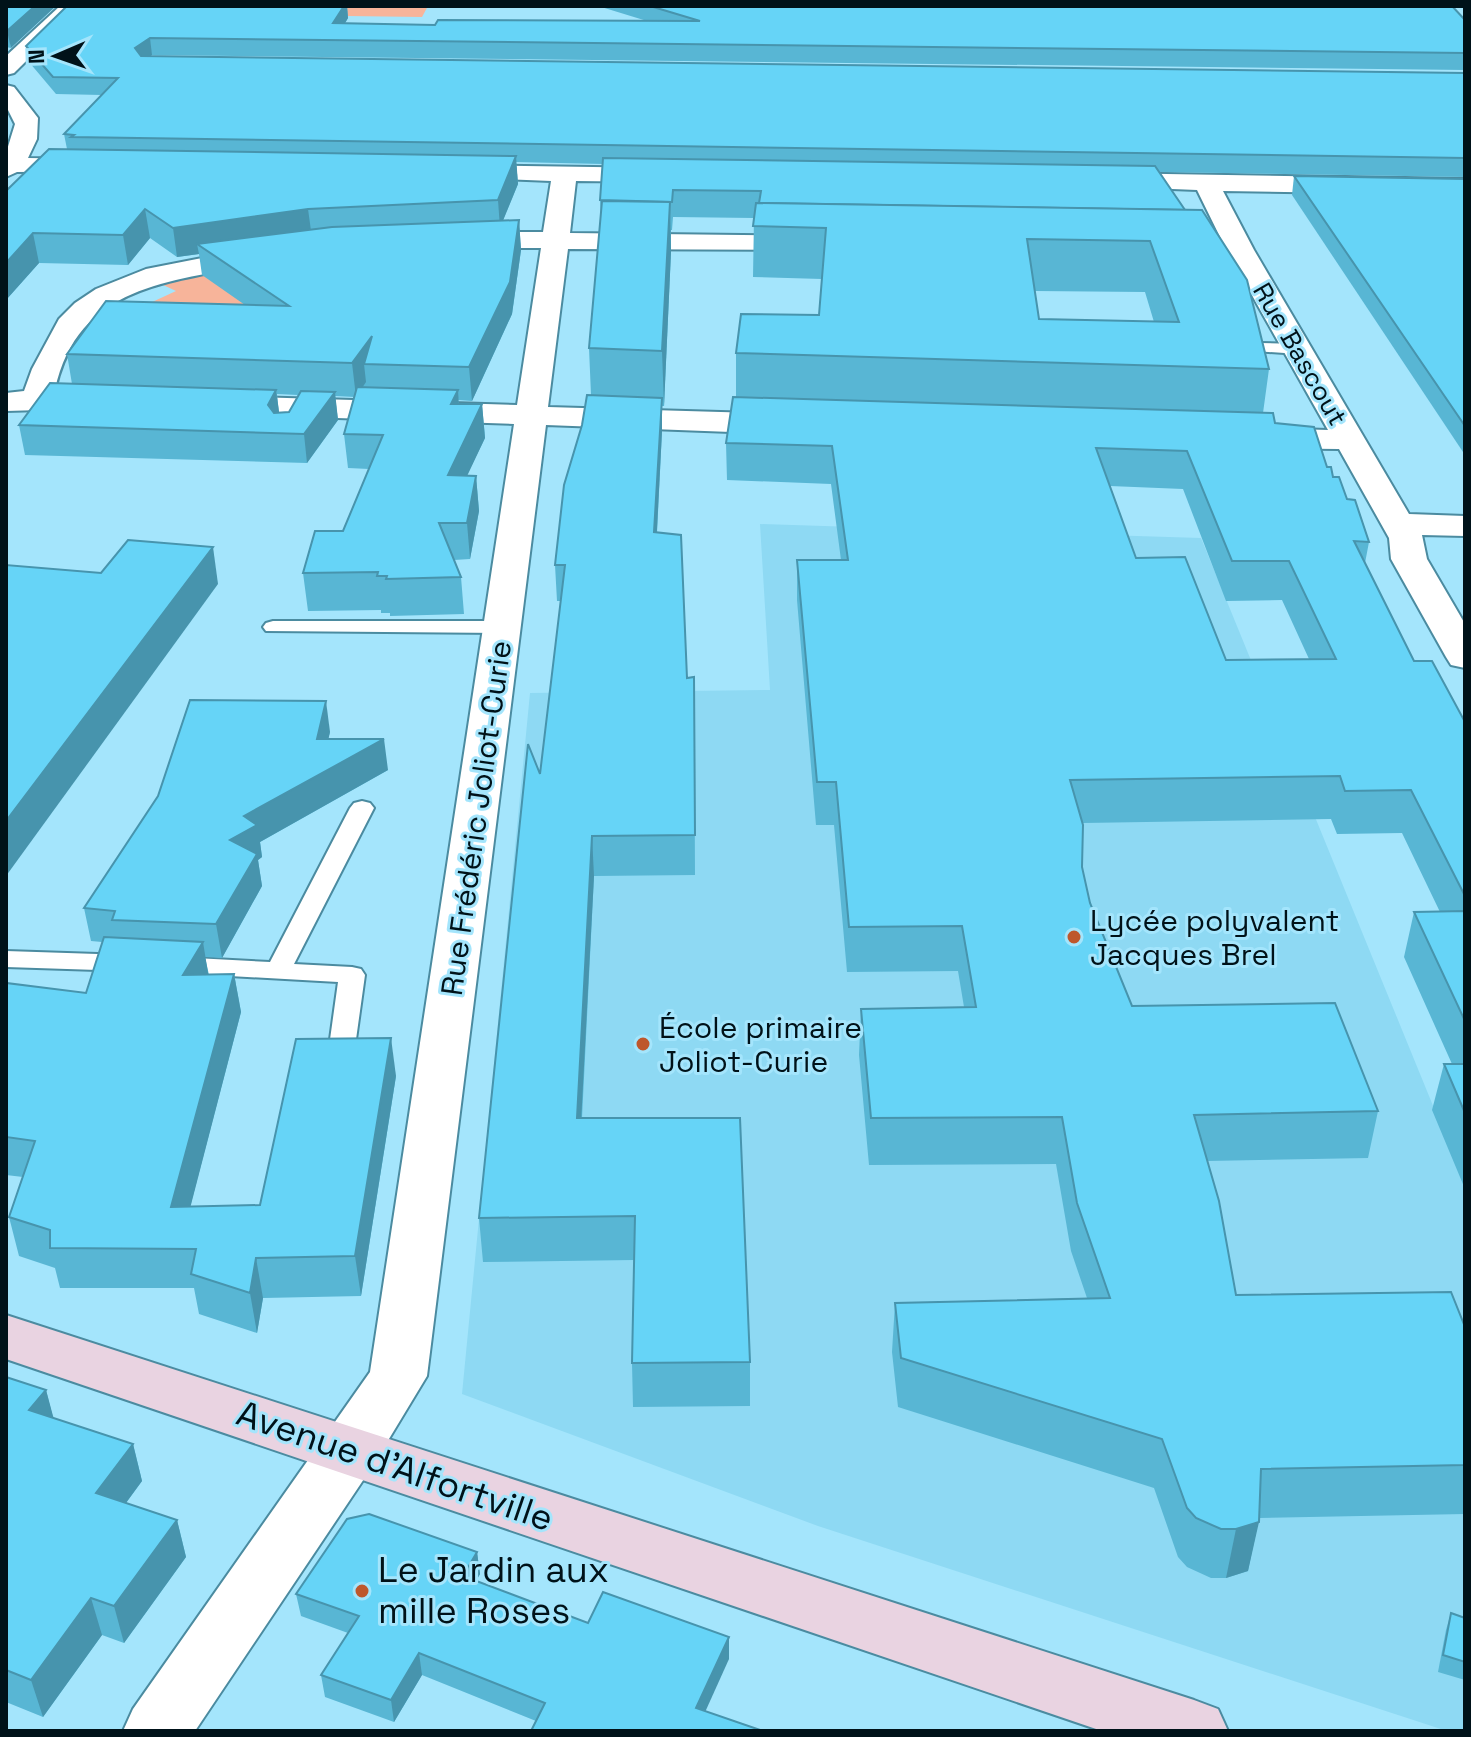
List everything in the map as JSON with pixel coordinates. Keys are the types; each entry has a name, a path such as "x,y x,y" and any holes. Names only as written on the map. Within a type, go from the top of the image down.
{"main road":[{"name":"Avenue d'Alfortville","path":"6,1337 351,1450 859,1624 1194,1731"}],"street":[{"path":"6,68 69,7"},
{"path":"6,92 26,117 26,133 9,168 123,167"},
{"path":"440,172 684,175"},
{"name":"Rue Frédéric Joliot-Curie","path":"157,1731 351,1450 398,1376 565,173"},
{"path":"1080,180 1465,187"},
{"name":"Rue Bascout","path":"1206,182 1264,306 1299,349 1398,524 1409,545 1409,559 1465,657"},
{"path":"435,240 842,242"},
{"path":"1139,248 1240,250"},
{"path":"39,399 39,389 47,369 70,324 104,296 170,272 217,261 280,252"},
{"path":"6,402 39,399 131,402"},
{"path":"192,404 295,414 533,415 818,425"},
{"path":"1223,437 1349,440"},
{"path":"1398,524 1465,526"}],"lane":[{"path":"1260,348 1299,349"},
{"path":"273,627 503,627"},
{"path":"278,971 362,808"},
{"path":"6,959 352,975 340,1061"}],"shaded area":[{"path":"206,6 428,6 422,17 199,14"},
{"path":"199,273 401,326 137,309 176,291 159,283"},
{"name":"Lycée polyvalent Jacques Brel","path":"760,524 1201,538 1465,1184 1465,1731 1447,1731 818,1526 462,1394 530,693 770,690"}],"building":[{"path":"6,6 35,6 6,31"},
{"path":"67,6 344,6 333,23 435,25 438,20 700,21 650,6 1452,6 1465,20 1465,53 150,38 135,48 141,56 1465,73 1465,158 71,137 74,135 64,134 118,78 53,77 26,46"},
{"path":"49,149 516,156 498,200 308,209 173,228 145,209 123,235 33,233 6,263 6,191"},
{"path":"603,158 1155,166 1185,210 759,203 761,191 673,190 672,202 600,200"},
{"path":"1294,176 1465,179 1465,426"},
{"path":"602,201 670,202 662,351 589,348"},
{"path":"756,203 1202,210 1247,280 1269,369 736,353 741,314 819,315 826,228 753,226","holes":["1027,239 1150,241 1179,322 1039,319"]},
{"path":"519,220 510,282 469,367 364,364 372,336 352,363 67,354 106,301 289,306 197,244 332,227"},
{"path":"50,383 276,390 268,405 274,413 289,412 301,391 335,392 304,434 19,425"},
{"path":"357,387 458,390 451,404 482,404 448,475 476,476 467,523 439,523 461,577 386,579 387,576 377,576 378,572 303,573 315,531 343,531 383,435 344,434"},
{"path":"587,395 662,398 654,532 681,535 687,678 694,677 695,835 592,836 577,1118 740,1118 750,1362 632,1363 635,1216 479,1218 528,744 540,774 565,565 555,565 564,485 582,425"},
{"path":"733,397 1273,413 1275,423 1314,427 1327,467 1331,467 1333,477 1339,477 1347,499 1355,500 1369,542 1354,541 1414,661 1432,661 1465,722 1465,896 1411,790 1345,791 1340,776 1070,780 1083,825 1082,867 1090,903 1132,1006 1335,1003 1378,1111 1194,1115 1219,1201 1236,1295 1451,1292 1465,1327 1465,1465 1261,1469 1259,1522 1236,1529 1221,1529 1196,1518 1187,1508 1162,1439 901,1358 895,1303 1110,1298 1077,1203 1062,1117 871,1118 861,1009 976,1007 962,926 849,927 836,782 817,782 797,560 848,560 832,446 726,443","holes":["1096,448 1187,451 1232,561 1289,561 1336,659 1226,660 1185,557 1136,558"]},
{"path":"128,540 213,547 6,821 6,565 101,573"},
{"path":"190,700 326,701 317,739 384,739 244,816 257,825 230,840 257,854 216,924 112,920 115,911 84,908 158,796"},
{"path":"1465,911 1465,1021 1414,912"},
{"path":"104,937 203,942 183,975 234,974 171,1207 260,1205 296,1039 391,1038 355,1256 256,1258 250,1293 191,1274 196,1249 50,1248 50,1230 9,1217 35,1141 6,1137 6,983 86,993"},
{"path":"1444,1064 1465,1064 1465,1113"},
{"path":"6,1377 46,1390 29,1410 133,1444 96,1493 177,1520 114,1606 91,1598 31,1680 6,1670"},
{"path":"369,1514 477,1552 463,1576 588,1623 603,1592 729,1637 696,1708 763,1731 531,1731 545,1703 419,1653 391,1700 321,1675 359,1616 296,1594 347,1519"},
{"path":"1451,1613 1465,1618 1465,1662 1443,1655"}],"place":[{"name":"Lycée polyvalent Jacques Brel","path":"1074,937"},
{"name":"École primaire Joliot-Curie","path":"643,1044"},
{"name":"Le Jardin aux mille Roses","path":"362,1591"}]}
